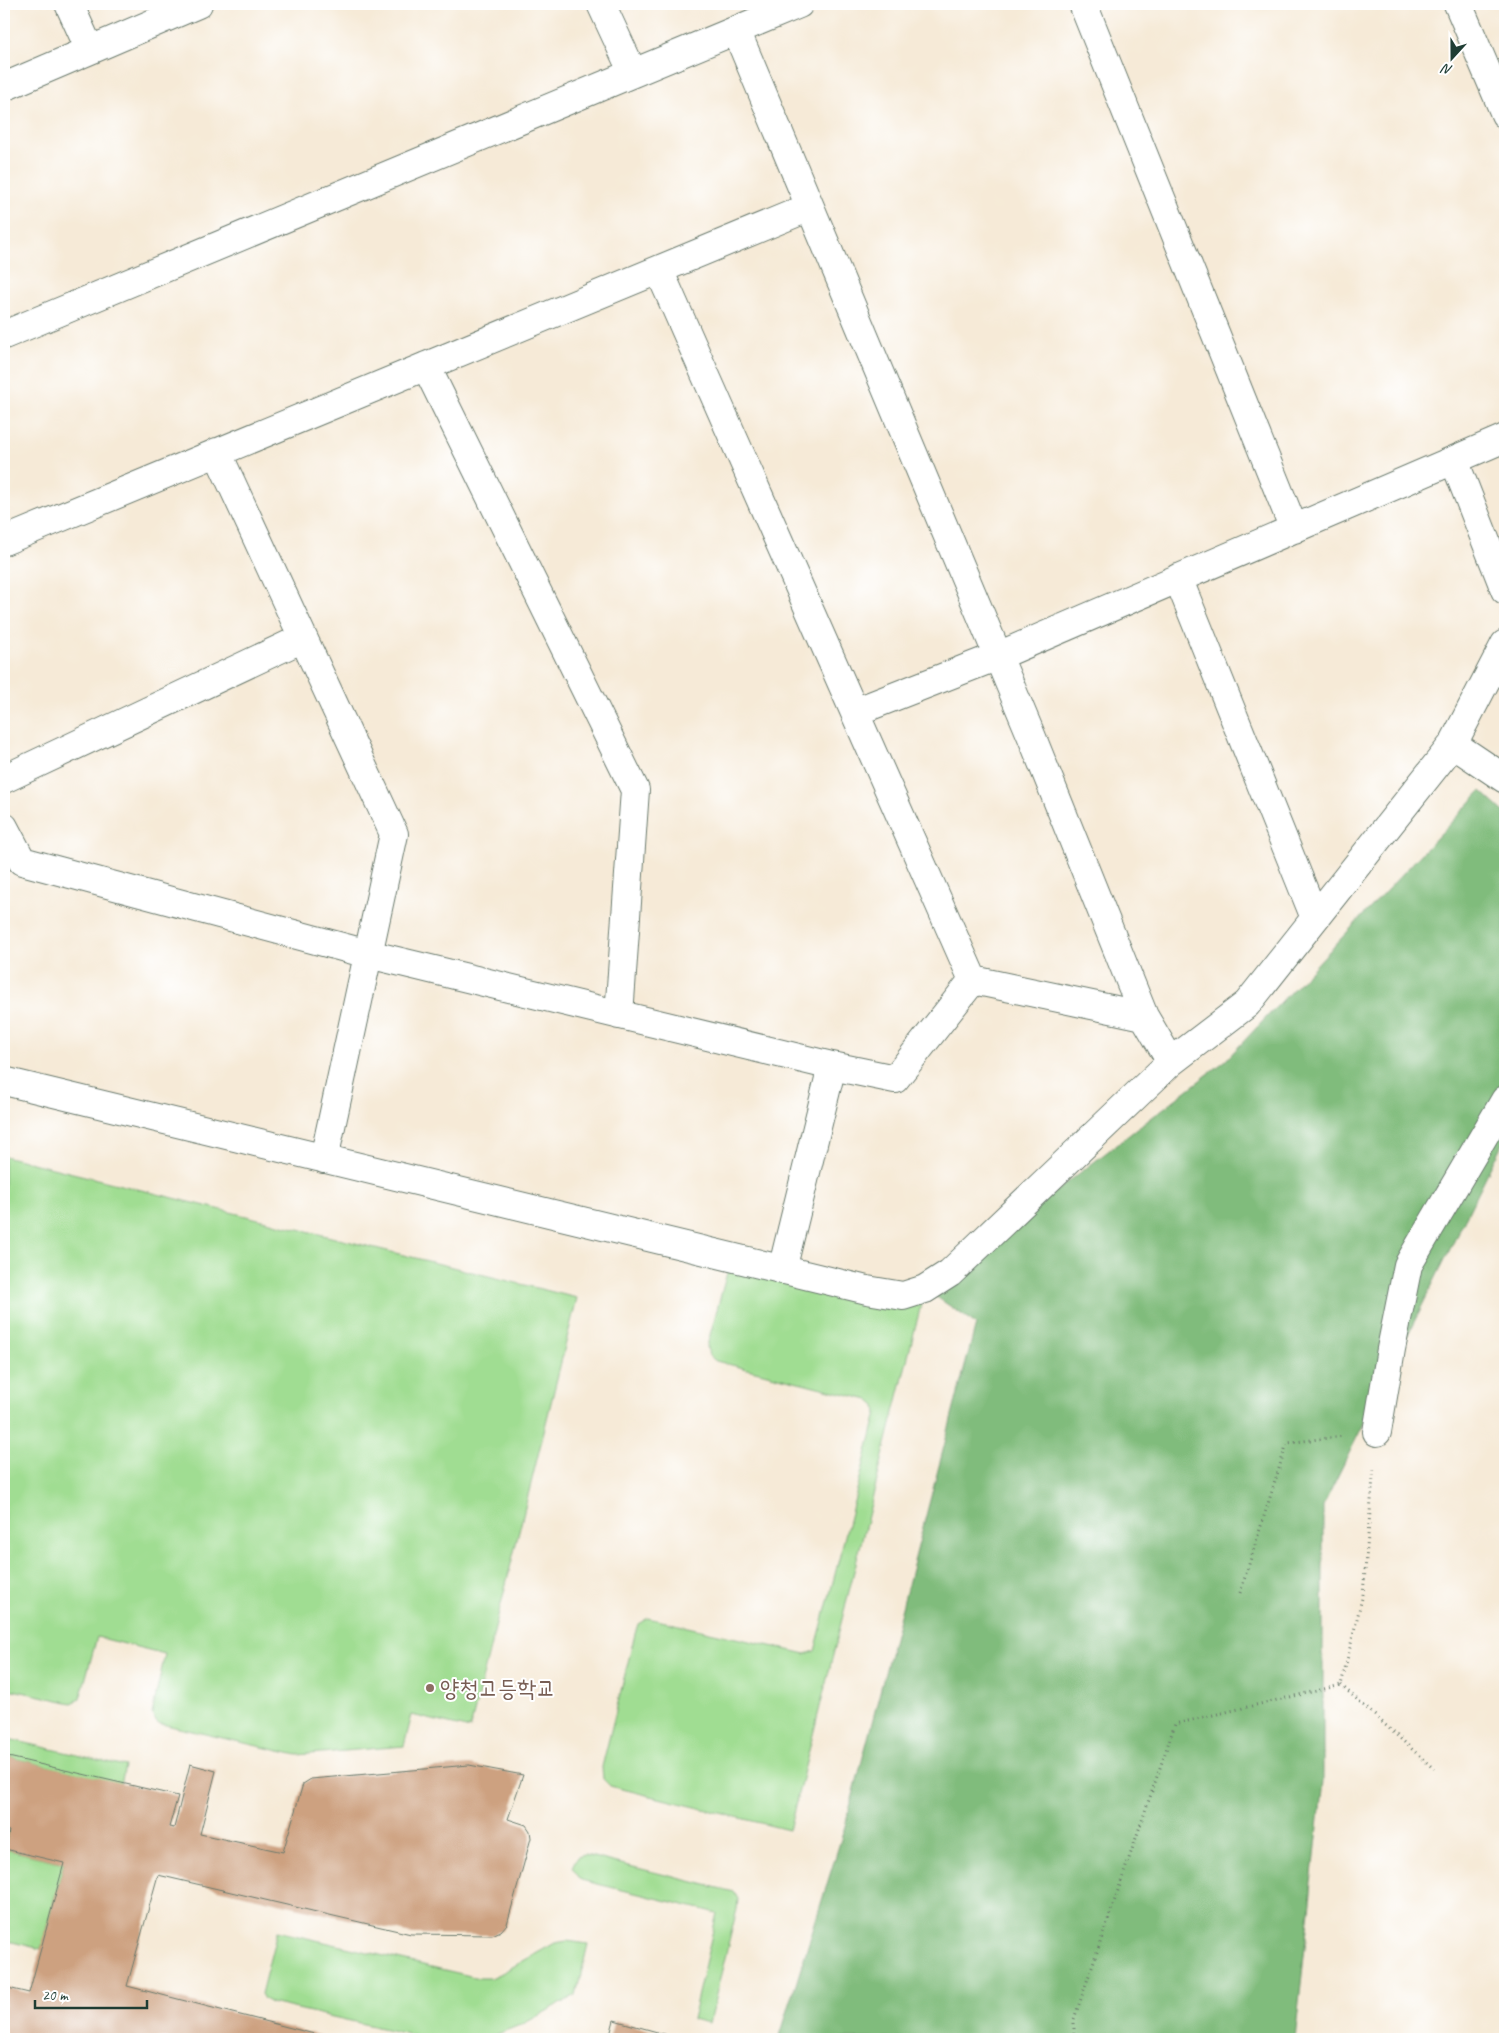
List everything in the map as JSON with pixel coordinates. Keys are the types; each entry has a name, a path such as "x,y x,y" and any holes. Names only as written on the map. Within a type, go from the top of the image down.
{"street":[{"path":"70,4 90,50"},
{"path":"4,87 198,4"},
{"path":"601,4 633,73"},
{"path":"4,335 736,30 768,10 798,4"},
{"path":"1084,4 1294,529"},
{"path":"1458,4 1505,114"},
{"path":"736,30 998,656 1144,1016 1171,1062"},
{"path":"4,541 810,208"},
{"path":"659,270 973,980"},
{"path":"426,366 635,790 619,1015"},
{"path":"855,712 998,656 1505,438"},
{"path":"217,452 394,834 324,1159"},
{"path":"1454,460 1505,590"},
{"path":"1178,578 1315,918"},
{"path":"4,779 303,638"},
{"path":"4,1081 782,1270 867,1290 903,1296 925,1289 950,1273 1171,1062 1247,1004 1453,744 1505,644"},
{"path":"1453,744 1505,779"},
{"path":"4,827 22,862 368,954 832,1066 895,1079 973,980"},
{"path":"973,980 1144,1016"},
{"path":"782,1270 832,1066"},
{"path":"1377,1432 1390,1348 1408,1266 1505,1100"}],"path":[{"path":"1240,1593 1288,1442 1377,1432 1363,1594 1341,1685"},
{"path":"1341,1685 1434,1769"},
{"path":"1074,2039 1074,2019 1175,1724 1341,1685"}],"green space":[{"path":"1481,791 1505,813 1505,1138 1323,1506 1323,1782 1295,2039 779,2039 845,1826 976,1324 925,1289 950,1273 1225,1061"},
{"path":"4,1156 577,1298 470,1729 412,1715 404,1746 297,1755 157,1723 152,1714 165,1654 97,1637 80,1699 72,1703 4,1688"},
{"path":"731,1258 925,1289 789,1830 610,1786 603,1779 602,1767 638,1624 648,1618 806,1654 815,1651 877,1413 876,1406 869,1400 716,1361 709,1356 707,1346"},
{"path":"4,1738 125,1766 121,1784 4,1756"},
{"path":"4,1830 9,1831 5,1849 64,1863 41,1949 4,1940"},
{"path":"585,1855 734,1892 738,1899 737,1909 709,2023 692,2019 717,1913 581,1880 572,1867 577,1857"},
{"path":"277,1931 479,1978 491,1978 500,1974 555,1943 567,1941 588,1944 576,1995 525,2023 485,2039 430,2039 271,2003 264,1999 261,1994"}],"building":[{"path":"4,1756 178,1796 169,1827 174,1828 190,1764 216,1771 200,1834 283,1852 303,1784 311,1779 469,1765 523,1775 508,1819 526,1825 530,1831 531,1838 507,1924 501,1931 492,1935 411,1934 158,1875 127,1986 334,2039 4,2039 4,1987 29,1993 64,1863 5,1849 9,1831 4,1830"},
{"path":"614,2020 668,2035 667,2039 609,2039"}],"place":[{"name":"양청고등학교","path":"430,1688"}]}
